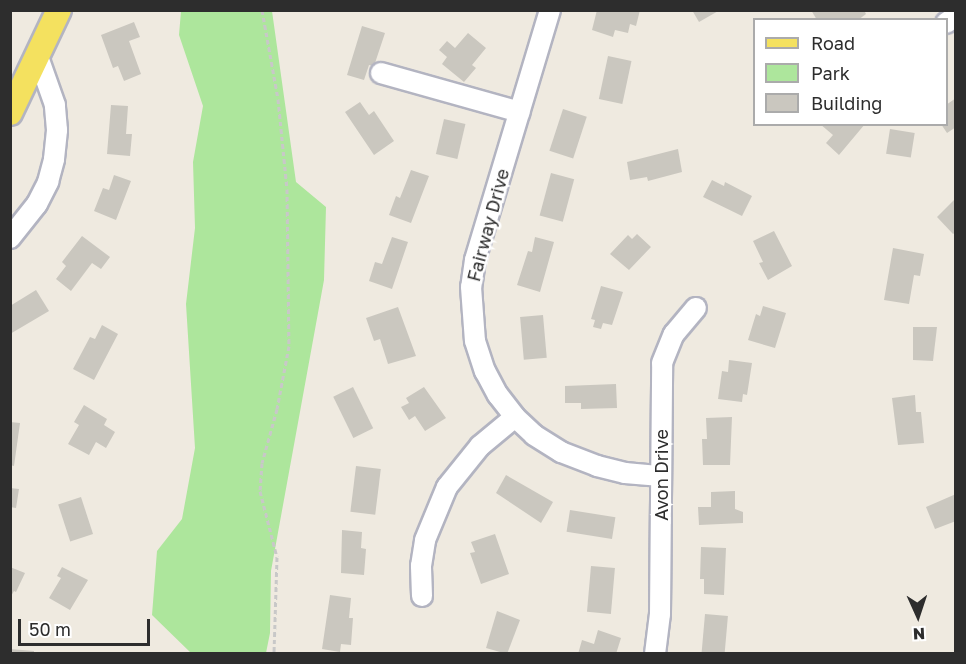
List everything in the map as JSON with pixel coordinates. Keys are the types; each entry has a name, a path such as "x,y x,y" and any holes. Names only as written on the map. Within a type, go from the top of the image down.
{"main road":[{"path":"10,113 59,10"}],"street":[{"name":"Fairway Drive","path":"550,10 476,260 471,287 471,314 482,361 498,395 515,417 534,435 561,452 588,463 625,473 661,476"},
{"path":"10,238 37,204 48,182 54,159 57,130 55,105 38,57"},
{"path":"381,74 520,112"},
{"name":"Avon Drive","path":"655,654 660,614 662,363 674,334 696,308"},
{"path":"422,596 421,566 425,540 447,487 480,446 515,417"}],"path":[{"path":"262,10 278,99 287,212 289,346 262,463 260,491 277,557 274,654"}],"green space":[{"path":"181,11 272,11 296,182 326,207 324,280 271,571 270,633 266,653 191,653 152,615 157,551 182,519 195,448 186,304 195,228 193,162 203,106 179,35"}],"building":[{"path":"597,10 640,10 636,26 630,24 628,33 615,30 613,37 592,30"},
{"path":"692,10 720,10 699,22"},
{"path":"811,10 864,10 866,14 861,18 816,18"},
{"path":"134,22 140,37 129,41 141,74 124,81 118,66 113,68 101,35"},
{"path":"362,26 385,33 374,66 369,65 364,80 347,75"},
{"path":"468,33 486,48 472,65 476,68 464,82 442,64 447,57 439,50 447,41 455,48"},
{"path":"608,56 631,61 622,104 599,99"},
{"path":"956,98 956,127 947,133 942,126 948,126 948,104"},
{"path":"360,102 369,115 374,111 394,141 374,155 345,112"},
{"path":"111,105 128,106 126,134 132,134 130,156 107,154"},
{"path":"563,109 587,117 573,159 549,151"},
{"path":"444,119 465,124 457,159 436,154"},
{"path":"822,126 863,126 839,155 826,143 833,135"},
{"path":"890,129 915,133 911,158 886,154"},
{"path":"678,149 682,172 648,181 647,177 630,180 627,162"},
{"path":"411,170 429,176 411,223 389,215 396,196 400,198"},
{"path":"551,173 574,179 563,222 540,216"},
{"path":"114,175 131,181 116,220 94,211 103,188 109,190"},
{"path":"712,180 724,186 725,182 752,196 742,216 703,197"},
{"path":"956,198 956,232 953,234 937,217"},
{"path":"774,231 792,266 768,280 759,263 763,262 753,241"},
{"path":"637,234 651,247 629,270 610,254 628,235 632,239"},
{"path":"82,236 110,257 101,269 92,263 71,291 56,279 66,266 62,262"},
{"path":"392,237 408,242 392,289 369,281 375,262 382,264"},
{"path":"535,237 554,242 540,292 517,285 528,251 532,252"},
{"path":"893,248 924,254 920,276 914,275 909,304 884,300"},
{"path":"601,286 623,292 612,325 603,323 601,329 593,327 595,320 591,319"},
{"path":"36,290 49,311 10,334 10,306"},
{"path":"763,306 786,313 775,348 748,340 756,314 760,316"},
{"path":"398,307 416,356 388,364 380,339 374,341 366,318"},
{"path":"543,315 547,358 524,360 520,317"},
{"path":"102,325 118,334 94,380 73,369 90,337 95,339"},
{"path":"913,327 937,327 933,361 913,360"},
{"path":"729,360 752,363 747,395 743,394 742,402 718,399 722,371 728,372"},
{"path":"616,384 617,408 581,409 581,403 565,403 565,386"},
{"path":"353,387 373,428 353,438 333,397"},
{"path":"424,387 446,418 425,431 415,416 409,420 401,407 409,403 406,398"},
{"path":"915,395 916,412 921,412 924,443 898,445 892,398"},
{"path":"84,405 107,419 104,425 115,432 106,448 96,442 89,455 68,444 79,425 74,422"},
{"path":"732,417 730,465 703,465 702,439 707,439 706,418"},
{"path":"10,422 20,423 14,466 10,465"},
{"path":"356,466 381,469 375,515 350,512"},
{"path":"506,475 553,502 541,523 496,493"},
{"path":"10,488 19,489 16,508 10,507"},
{"path":"735,491 735,509 743,512 743,523 699,525 698,507 711,507 711,492"},
{"path":"956,494 956,521 935,529 926,507"},
{"path":"81,497 93,534 70,542 58,504"},
{"path":"570,510 615,517 612,539 567,532"},
{"path":"342,530 362,532 361,548 366,549 364,575 341,573"},
{"path":"495,534 509,574 481,584 470,553 475,552 471,542"},
{"path":"701,547 726,548 724,595 704,594 704,579 700,579"},
{"path":"591,566 615,568 611,614 587,612"},
{"path":"10,567 25,573 16,592 14,591 10,598"},
{"path":"62,567 88,580 70,610 49,598 61,578 57,576"},
{"path":"330,595 351,598 349,618 353,618 351,645 341,644 340,652 322,649"},
{"path":"497,611 520,620 507,654 486,648"},
{"path":"705,614 728,616 725,654 702,654"},
{"path":"598,630 621,638 616,654 578,654 582,640 594,644"},
{"path":"10,649 34,651 34,654 10,654"}]}
